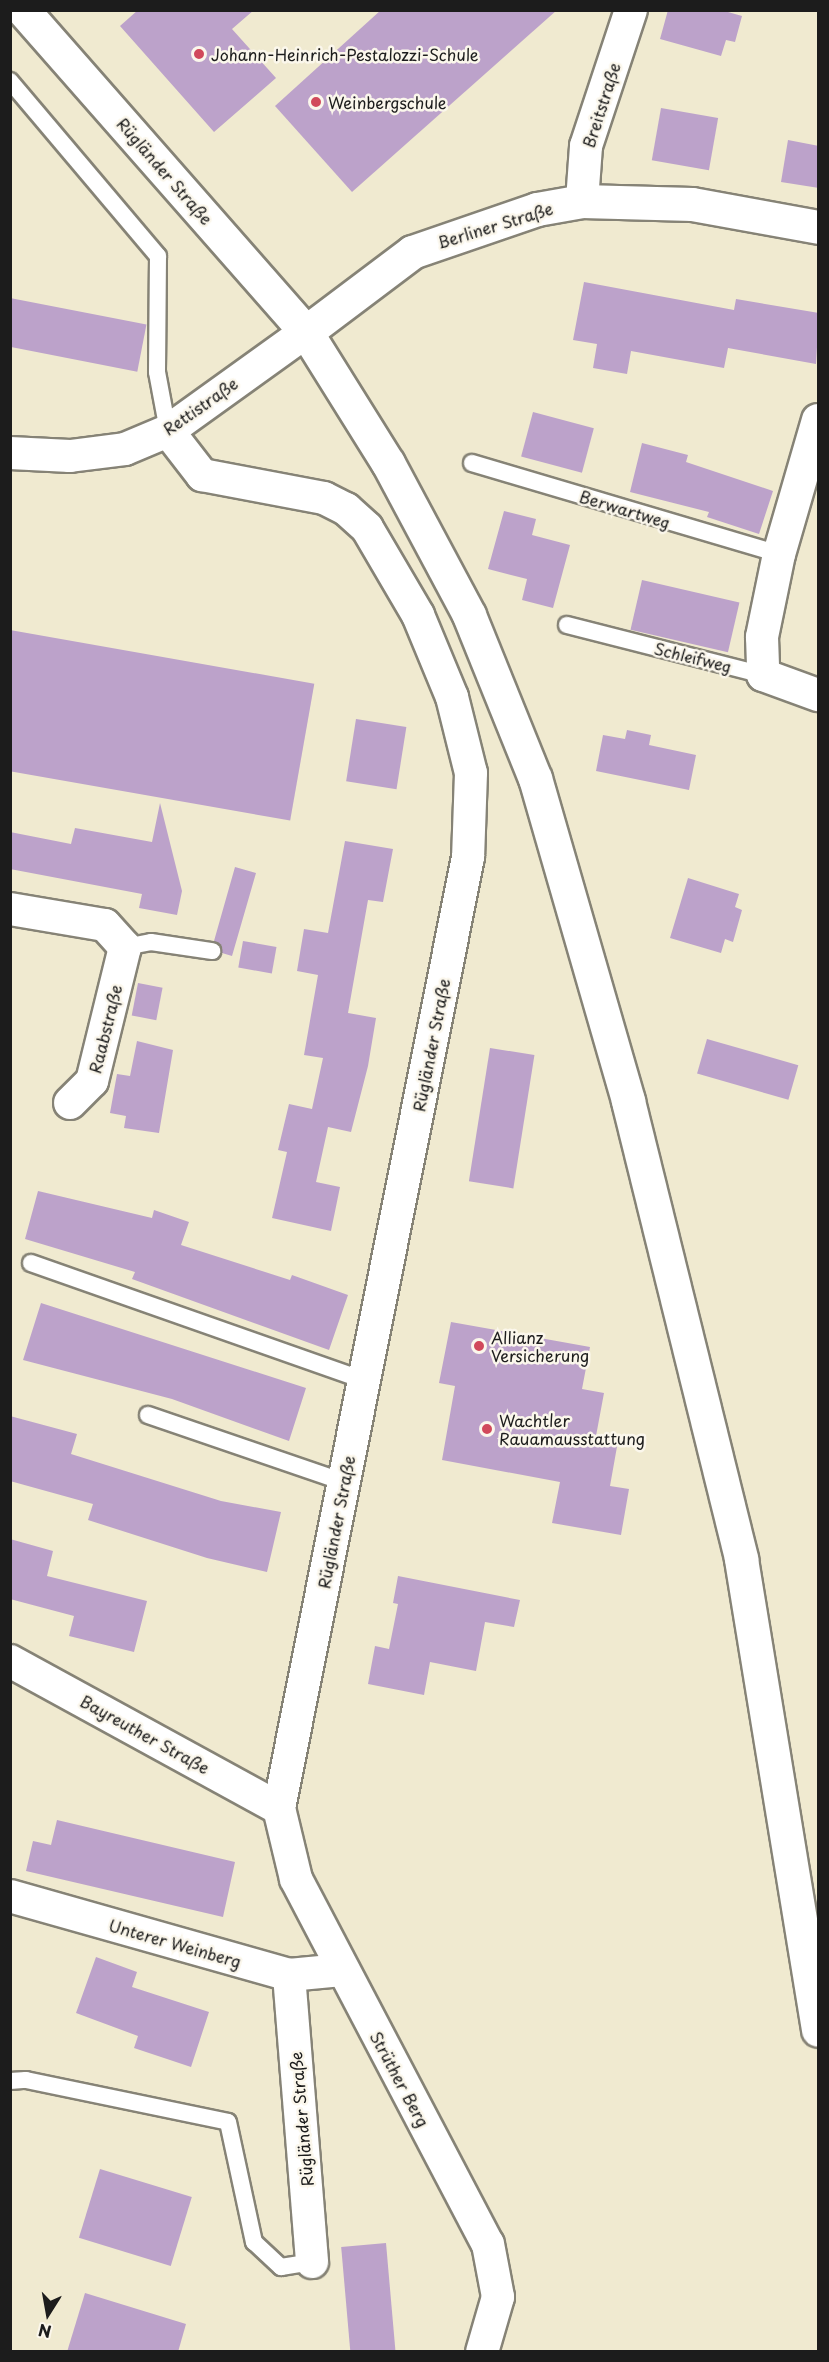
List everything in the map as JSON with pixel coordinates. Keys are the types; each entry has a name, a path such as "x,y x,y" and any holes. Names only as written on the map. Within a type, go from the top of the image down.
{"main road":[{"name":"Rügländer Straße","path":"23,10 306,332 388,463 469,615 535,778 628,1101 741,1559 819,2030"},
{"name":"Berliner Straße","path":"306,332 412,252 537,208 582,201 692,204 819,228"}],"street":[{"name":"Breitstraße","path":"582,201 586,146 631,10"},
{"name":"Rettistraße","path":"10,453 70,456 125,449 168,431 306,332"},
{"path":"763,675 762,637 779,554 819,420"},
{"name":"Rügländer Straße","path":"168,431 202,475 324,498 346,509 368,528 418,615 452,697 471,773 468,857 279,1808"},
{"name":"Schleifweg","path":"763,675 819,695"},
{"path":"10,909 105,925 125,947"},
{"name":"Raabstraße","path":"70,1103 92,1081 125,947"},
{"name":"Bayreuther Straße","path":"10,1661 279,1808"},
{"name":"Strüther Berg","path":"279,1808 296,1879 488,2244 498,2297 482,2352"},
{"name":"Unterer Weinberg","path":"10,1896 289,1975 342,1970"},
{"name":"Rügländer Straße","path":"289,1975 312,2262"}],"lane":[{"path":"10,81 158,256 157,372 168,431"},
{"name":"Berwartweg","path":"472,463 779,554"},
{"name":"Schleifweg","path":"567,625 763,675"},
{"path":"125,947 151,942 212,951"},
{"path":"31,1263 364,1380"},
{"path":"148,1415 344,1482"},
{"path":"10,2081 26,2080 228,2122 254,2242 280,2267 312,2262"}],"building":[{"name":"Johann-Heinrich-Pestalozzi-Schule","path":"138,10 254,10 232,29 276,78 214,132 120,26"},
{"name":"Weinbergschule","path":"381,10 557,10 352,192 275,106"},
{"path":"668,10 721,10 742,16 735,42 726,40 721,56 660,39"},
{"path":"661,108 718,118 709,170 652,160"},
{"path":"788,140 819,146 819,188 781,182"},
{"path":"584,282 734,310 736,299 819,313 816,364 728,348 724,368 631,351 627,374 593,368 597,344 573,340"},
{"path":"10,298 146,325 137,372 10,347"},
{"path":"533,412 594,428 582,473 521,456"},
{"path":"642,443 688,455 686,462 773,491 759,534 707,517 709,512 630,492"},
{"path":"504,511 536,519 532,535 570,545 553,608 522,600 527,579 488,569"},
{"path":"642,580 739,602 728,652 631,630"},
{"path":"10,630 314,684 290,821 10,771"},
{"path":"356,719 406,727 397,789 346,781"},
{"path":"627,730 651,735 649,745 696,755 689,790 596,771 603,735 625,739"},
{"path":"160,803 182,891 177,915 139,908 142,894 10,869 10,832 71,844 75,828 152,842"},
{"path":"345,841 393,849 383,902 368,900 348,1013 376,1018 368,1066 351,1132 328,1127 316,1182 340,1187 331,1231 272,1218 287,1152 278,1150 289,1104 312,1109 323,1058 304,1055 318,975 297,971 304,929 328,933"},
{"path":"235,867 256,873 232,956 222,953 221,947 214,941"},
{"path":"688,878 739,894 735,907 742,910 733,942 725,939 721,953 670,938"},
{"path":"243,941 276,947 272,973 238,968"},
{"path":"138,983 163,988 156,1020 132,1015"},
{"path":"707,1039 798,1065 788,1100 697,1074"},
{"path":"137,1041 173,1050 159,1133 124,1128 126,1116 110,1113 117,1074 130,1076"},
{"path":"490,1048 534,1055 513,1188 469,1181"},
{"path":"38,1191 152,1218 154,1210 189,1222 181,1245 290,1280 292,1275 348,1295 329,1350 132,1279 135,1272 25,1239"},
{"path":"41,1303 306,1388 289,1441 172,1399 23,1360"},
{"path":"451,1322 590,1347 582,1389 604,1393 596,1436 618,1441 610,1486 629,1489 621,1535 552,1523 560,1482 442,1460 455,1386 439,1383"},
{"path":"10,1416 77,1434 71,1454 221,1501 281,1512 267,1572 207,1558 88,1520 93,1504 10,1481"},
{"path":"10,1539 53,1551 47,1576 147,1601 134,1652 69,1636 74,1616 10,1599"},
{"path":"398,1576 520,1600 514,1627 485,1622 476,1671 430,1662 424,1695 368,1684 375,1646 389,1649 398,1604 393,1603"},
{"path":"57,1820 235,1862 223,1917 26,1871 33,1841 51,1845"},
{"path":"96,1957 137,1972 132,1987 209,2012 191,2067 134,2048 138,2036 76,2013"},
{"path":"100,2169 192,2197 171,2266 79,2238"},
{"path":"386,2243 395,2352 350,2352 341,2247"},
{"path":"85,2293 186,2324 178,2352 67,2352"}],"place":[{"name":"Johann-Heinrich-Pestalozzi-Schule","path":"199,54"},
{"name":"Weinbergschule","path":"316,102"},
{"name":"Allianz Versicherung","path":"479,1346"},
{"name":"Wachtler Rauamausstattung","path":"487,1429"}]}
